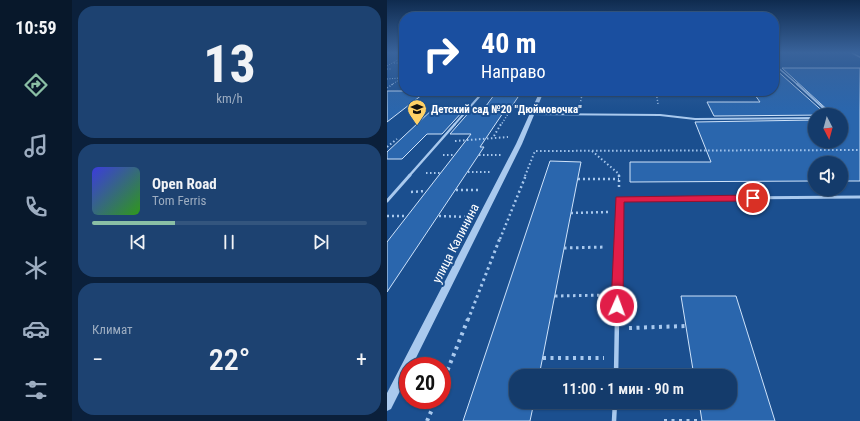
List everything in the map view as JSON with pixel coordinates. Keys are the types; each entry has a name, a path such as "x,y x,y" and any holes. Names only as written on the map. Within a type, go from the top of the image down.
{"street":[{"name":"улица Калинина","path":"387,405 519,144 540,96"}],"lane":[{"path":"784,73 823,108"},
{"path":"387,201 479,96"},
{"path":"531,114 660,115 695,119 808,118"},
{"path":"616,369 619,199 860,197"},
{"path":"615,409 615,421"}],"path":[{"path":"387,79 399,78"},
{"path":"387,87 399,81"},
{"path":"463,114 508,114 493,137"},
{"path":"495,126 501,126"},
{"path":"438,143 515,136 512,144 519,144"},
{"path":"387,147 397,139"},
{"path":"592,151 619,174 619,199"},
{"path":"479,155 513,155"},
{"path":"467,172 504,172"},
{"path":"578,179 619,179"},
{"path":"456,190 495,190"},
{"path":"571,213 619,212"},
{"path":"387,216 407,216"},
{"path":"439,216 482,217"},
{"path":"564,248 619,247"},
{"path":"555,296 617,295"},
{"path":"617,328 686,326"},
{"path":"543,358 616,358"},
{"path":"427,421 432,409"},
{"path":"664,421 702,421"}],"building":[{"path":"779,73 819,108 808,108 808,115 714,116 707,102 760,102 756,96 779,96"},
{"path":"787,73 860,73 860,181 848,181 848,156 808,156 808,181 630,182 630,162 711,162 695,122 808,120 808,148 848,148 848,108 825,108"},
{"path":"387,91 399,91 399,96 421,96 387,122"},
{"path":"493,96 519,96 512,106 507,107 480,147 484,147 387,292 387,242 471,134 450,134 471,110 483,110"},
{"path":"435,107 438,109 464,110 442,134 427,134 402,159 387,159 387,152"},
{"path":"550,161 581,162 540,369 509,369 509,409 533,409 530,421 463,421"},
{"path":"681,296 736,296 775,421 702,421 700,409 737,409 737,369 693,369"}],"place":[{"name":"Детский сад №20 \"Дюймовочка\"","path":"417,126"}],"route":[{"path":"617,306 619,199 753,198"}]}
